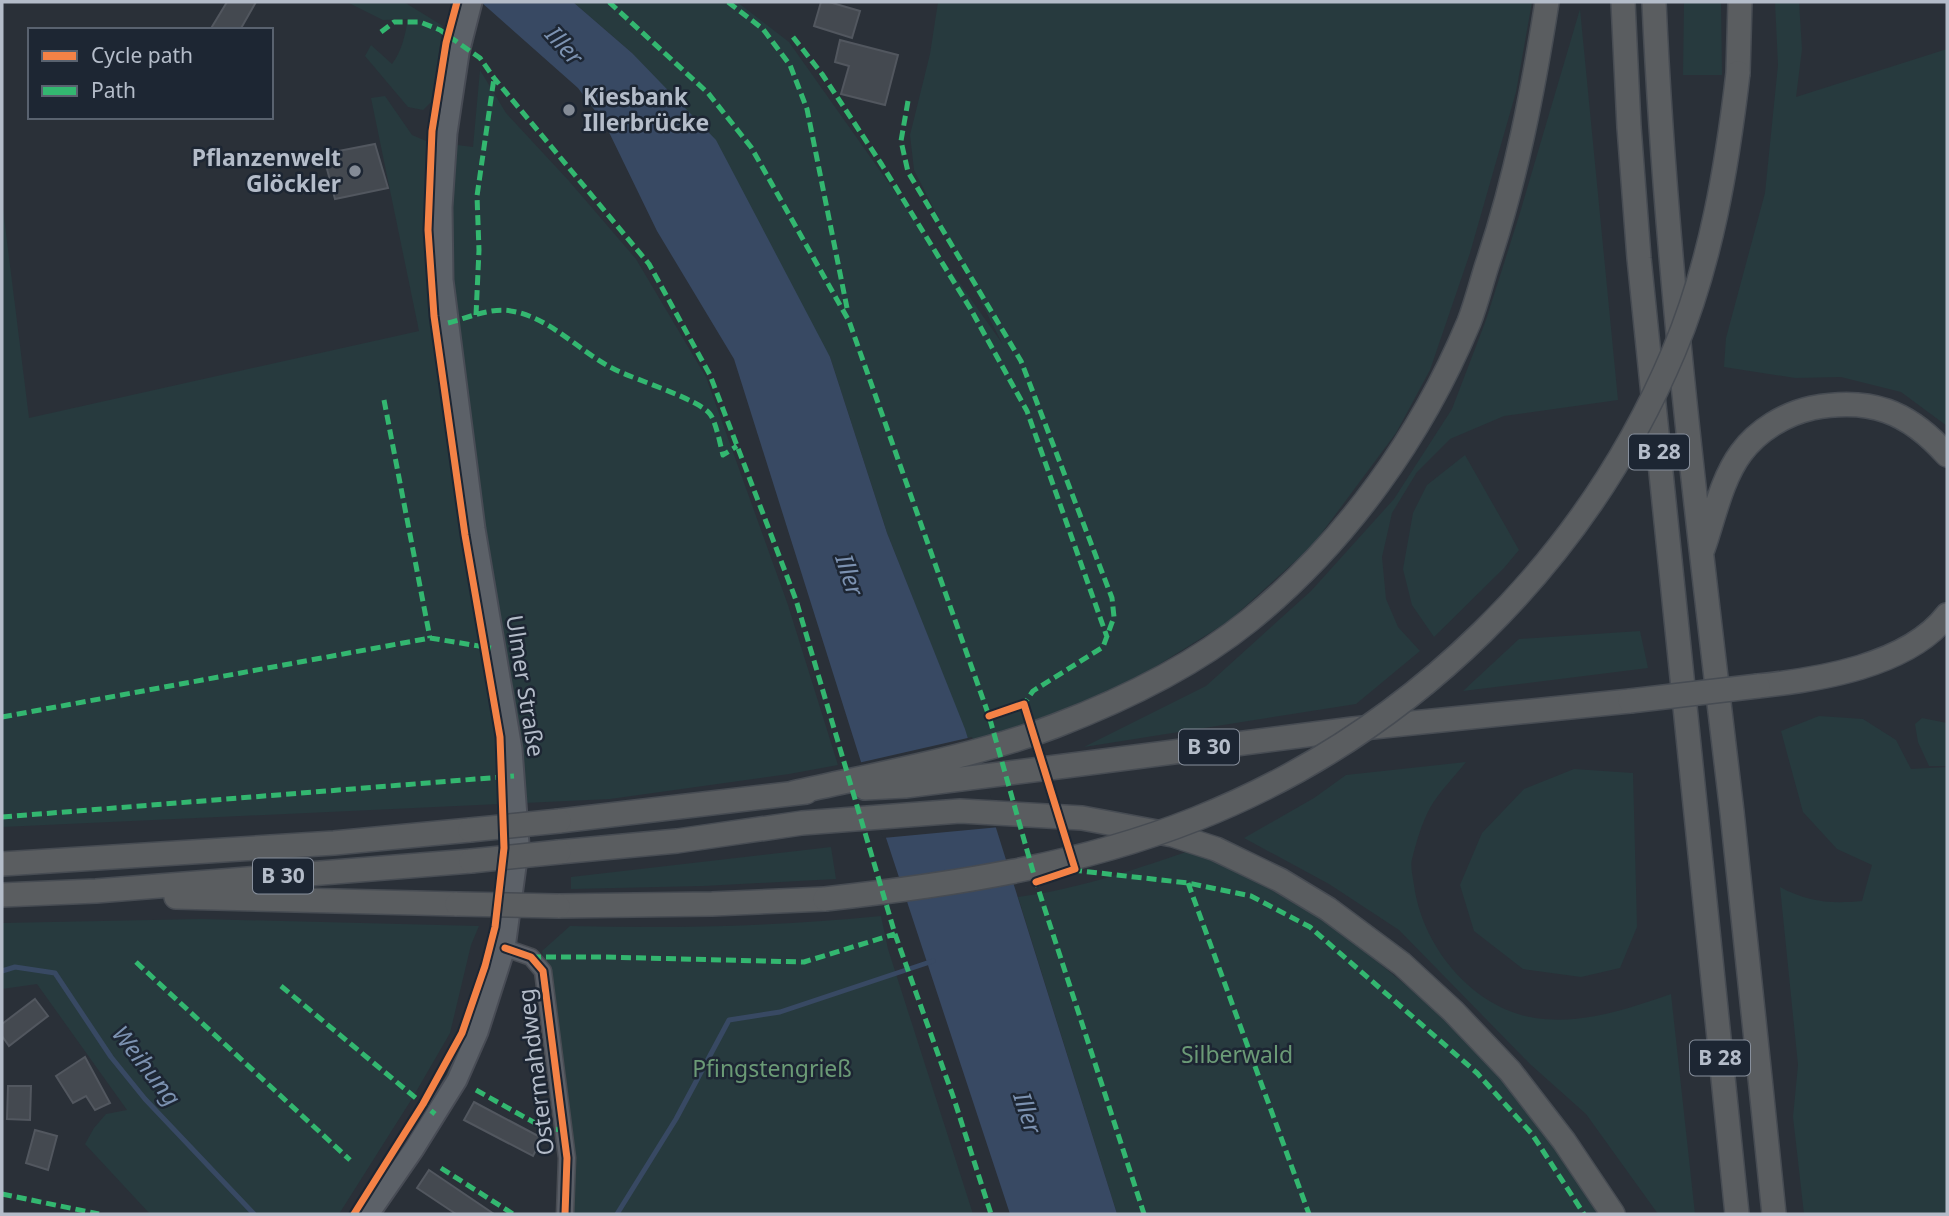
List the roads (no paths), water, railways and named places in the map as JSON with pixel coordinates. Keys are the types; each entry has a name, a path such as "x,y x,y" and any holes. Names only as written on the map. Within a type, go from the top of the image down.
{"highway":[{"path":"793,793 954,757 1052,727 1119,699 1192,659 1249,620 1328,545 1386,475 1445,375 1470,320 1502,220 1520,152 1547,2"},
{"name":"B 28","path":"1623,2 1640,272 1737,1214"},
{"name":"B 28","path":"1654,2 1668,231 1774,1214"},
{"path":"96,891 179,897 558,906 825,899 999,875 1121,845 1194,820 1294,774 1344,744 1414,694 1481,634 1522,592 1587,509 1647,407 1675,349 1694,292 1721,192 1738,74 1740,2"},
{"path":"1701,555 1730,473 1742,452 1779,419 1802,410 1853,402 1875,407 1915,425 1947,455"},
{"name":"B 30","path":"2,864 321,844 559,821 793,793 905,786 1353,729 1803,681 1871,663 1909,646 1947,615"},
{"name":"B 30","path":"2,895 96,891 471,861 677,841 802,823 960,811 1082,818 1173,835 1216,849 1280,880 1363,933 1402,964 1453,1011 1510,1071 1564,1141 1614,1214"}],"main road":[{"name":"Ulmer Straße","path":"369,1214 457,1080 478,1032 505,948 519,844 512,749 475,529 443,280 442,207 447,133 464,30 472,2"}],"street":[{"name":"Ostermahdweg","path":"505,948 531,957 543,971 566,1158 565,1214"}],"water":[{"name":"Iller","path":"481,2 573,2 632,53 716,140 830,357 887,533 965,729 1117,1214 1010,1214 861,762 734,359 657,231 605,124 578,88"}],"waterway":[{"path":"617,1214 676,1119 729,1020 780,1012 933,961"},
{"name":"Weihung","path":"2,971 15,967 55,973 111,1057 145,1099 254,1214"}],"place":[{"name":"Kiesbank Illerbrücke","path":"569,110"},
{"name":"Pflanzenwelt Glöckler","path":"355,171"}],"park label":[{"name":"Silberwald","path":"1237,1055"},
{"name":"Pfingstengrieß","path":"772,1069"}]}
